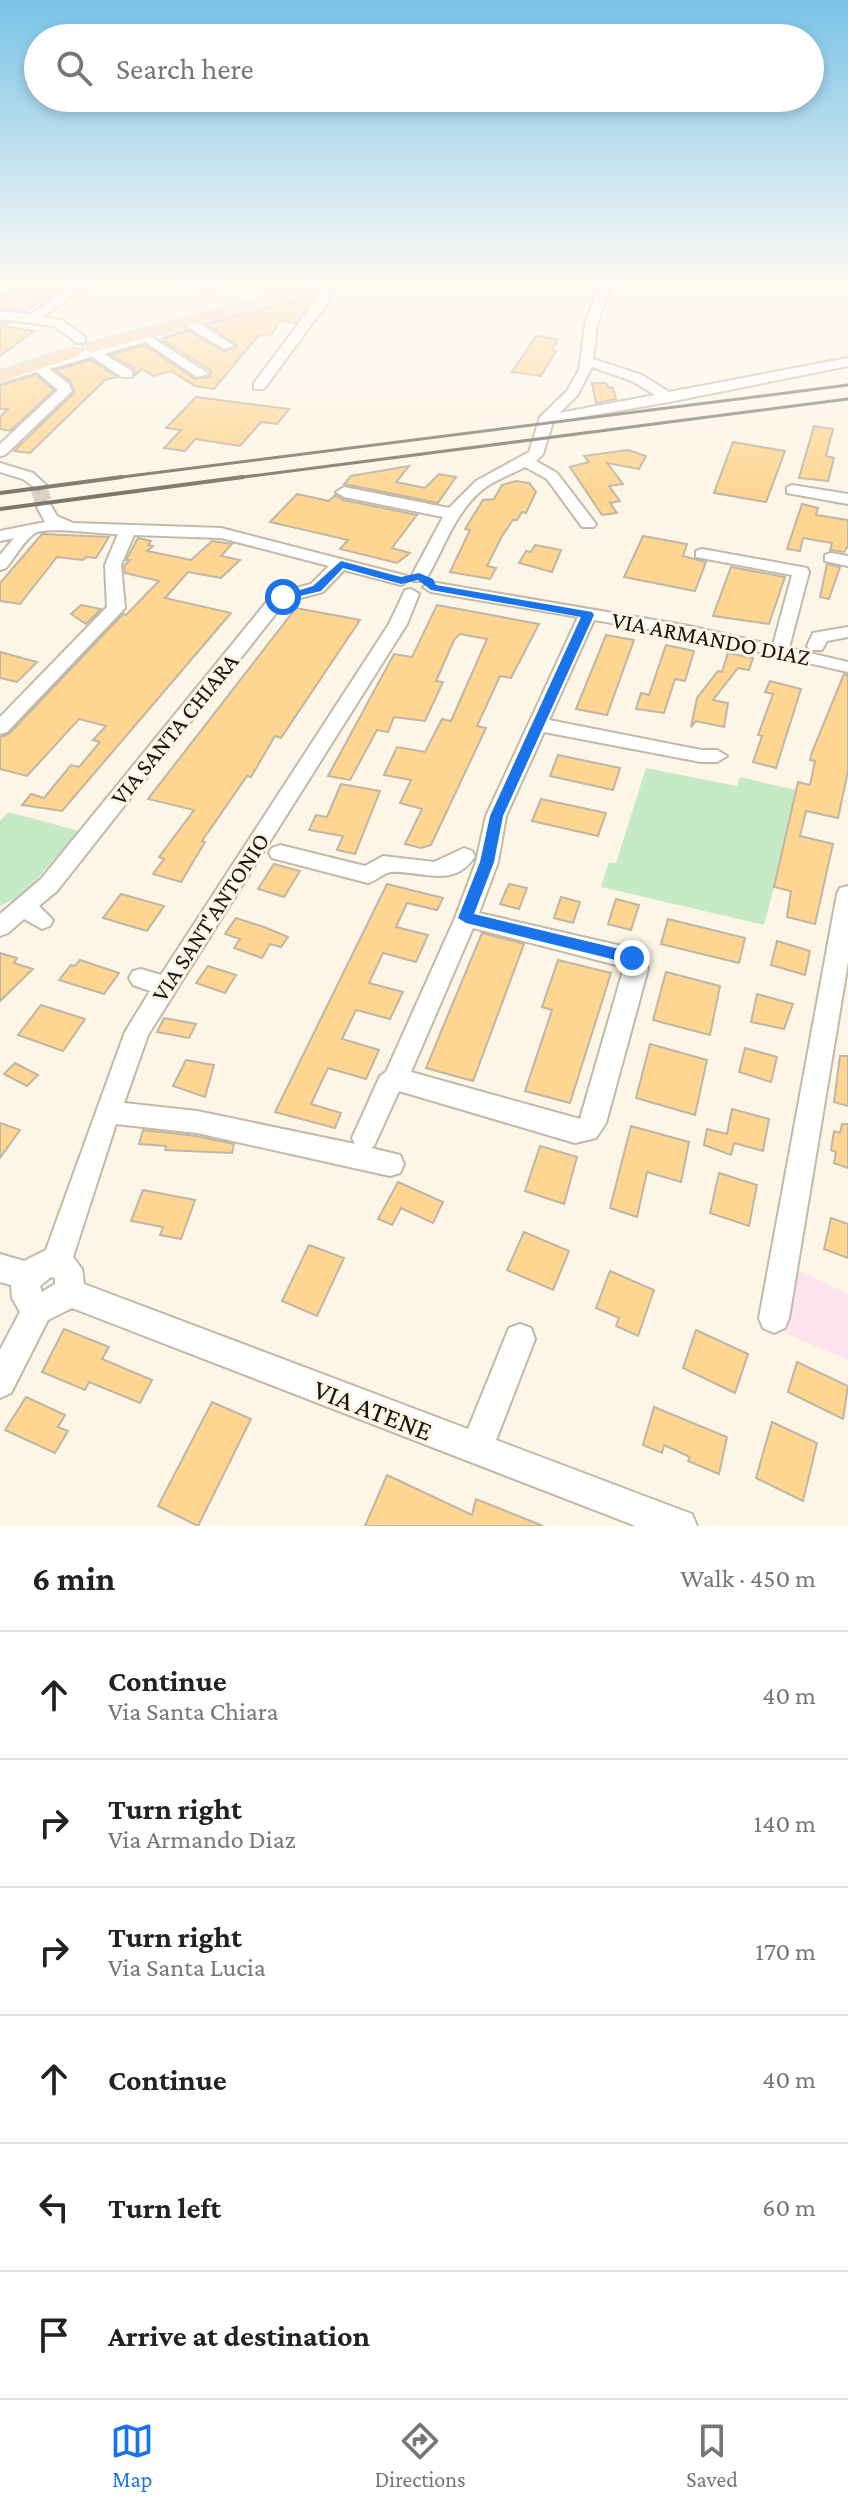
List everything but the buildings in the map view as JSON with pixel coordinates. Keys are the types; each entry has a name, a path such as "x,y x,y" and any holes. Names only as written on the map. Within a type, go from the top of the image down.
{"main road":[{"path":"1,376 64,352"},
{"path":"1,376 41,367 70,352"}],"street":[{"path":"89,352 127,374"},
{"path":"169,352 202,374"},
{"path":"259,386 284,352"},
{"path":"425,582 432,545 477,487 536,454 547,417 577,385 588,352"},
{"path":"587,361 637,378 669,398"},
{"path":"555,418 848,362"},
{"path":"0,452 65,391 41,367"},
{"path":"525,461 552,476 588,524"},
{"path":"0,467 28,476 38,485"},
{"path":"792,490 848,499"},
{"path":"344,492 454,514"},
{"path":"45,507 46,513 57,524"},
{"path":"0,536 27,533 57,524 78,529 221,533 341,564 406,587"},
{"path":"0,728 116,608 113,565 128,529"},
{"path":"0,565 27,533"},
{"path":"702,554 801,572 783,651"},
{"name":"VIA SANTA CHIARA","path":"17,917 112,821 275,603 283,597 317,588 341,564"},
{"name":"VIA ARMANDO DIAZ","path":"406,587 426,592 425,582 783,651 786,661 822,670 839,665"},
{"name":"VIA SANT'ANTONIO","path":"62,1277 107,1112 152,982 398,624 406,587"},
{"path":"365,1138 389,1084 399,1076 466,918 492,843 496,816 588,615"},
{"path":"793,632 817,642 848,632"},
{"path":"537,724 701,756 717,756"},
{"path":"280,853 368,875 383,864 423,871 443,869 464,856"},
{"path":"774,1318 848,894"},
{"path":"399,1076 403,1081 575,1131 587,1130 593,1123 636,969 635,962 626,956 466,918"},
{"path":"107,1112 197,1122 390,1164"},
{"path":"36,1268 62,1277 60,1301 39,1307 29,1303 14,1272 36,1268"},
{"name":"VIA ATENE","path":"62,1277 476,1450 680,1526"},
{"path":"0,1382 39,1307"},
{"path":"476,1450 520,1339"}],"shaded area":[{"path":"795,1268 848,1294 848,1360 783,1332"}],"green space":[{"path":"646,768 737,786 740,777 800,791 764,925 601,887 609,862 616,863"},
{"path":"8,812 79,831 24,894 0,906 0,821"}],"tunnel":[{"path":"38,485 45,507"}],"railway":[{"path":"106,479 848,385"},
{"path":"228,479 848,399"},
{"path":"0,493 122,477"},
{"path":"0,509 243,477"}],"route":[{"path":"283,597 317,588 341,564 401,580 425,578 431,587 588,615 496,816 487,862 466,918 632,958"}]}
